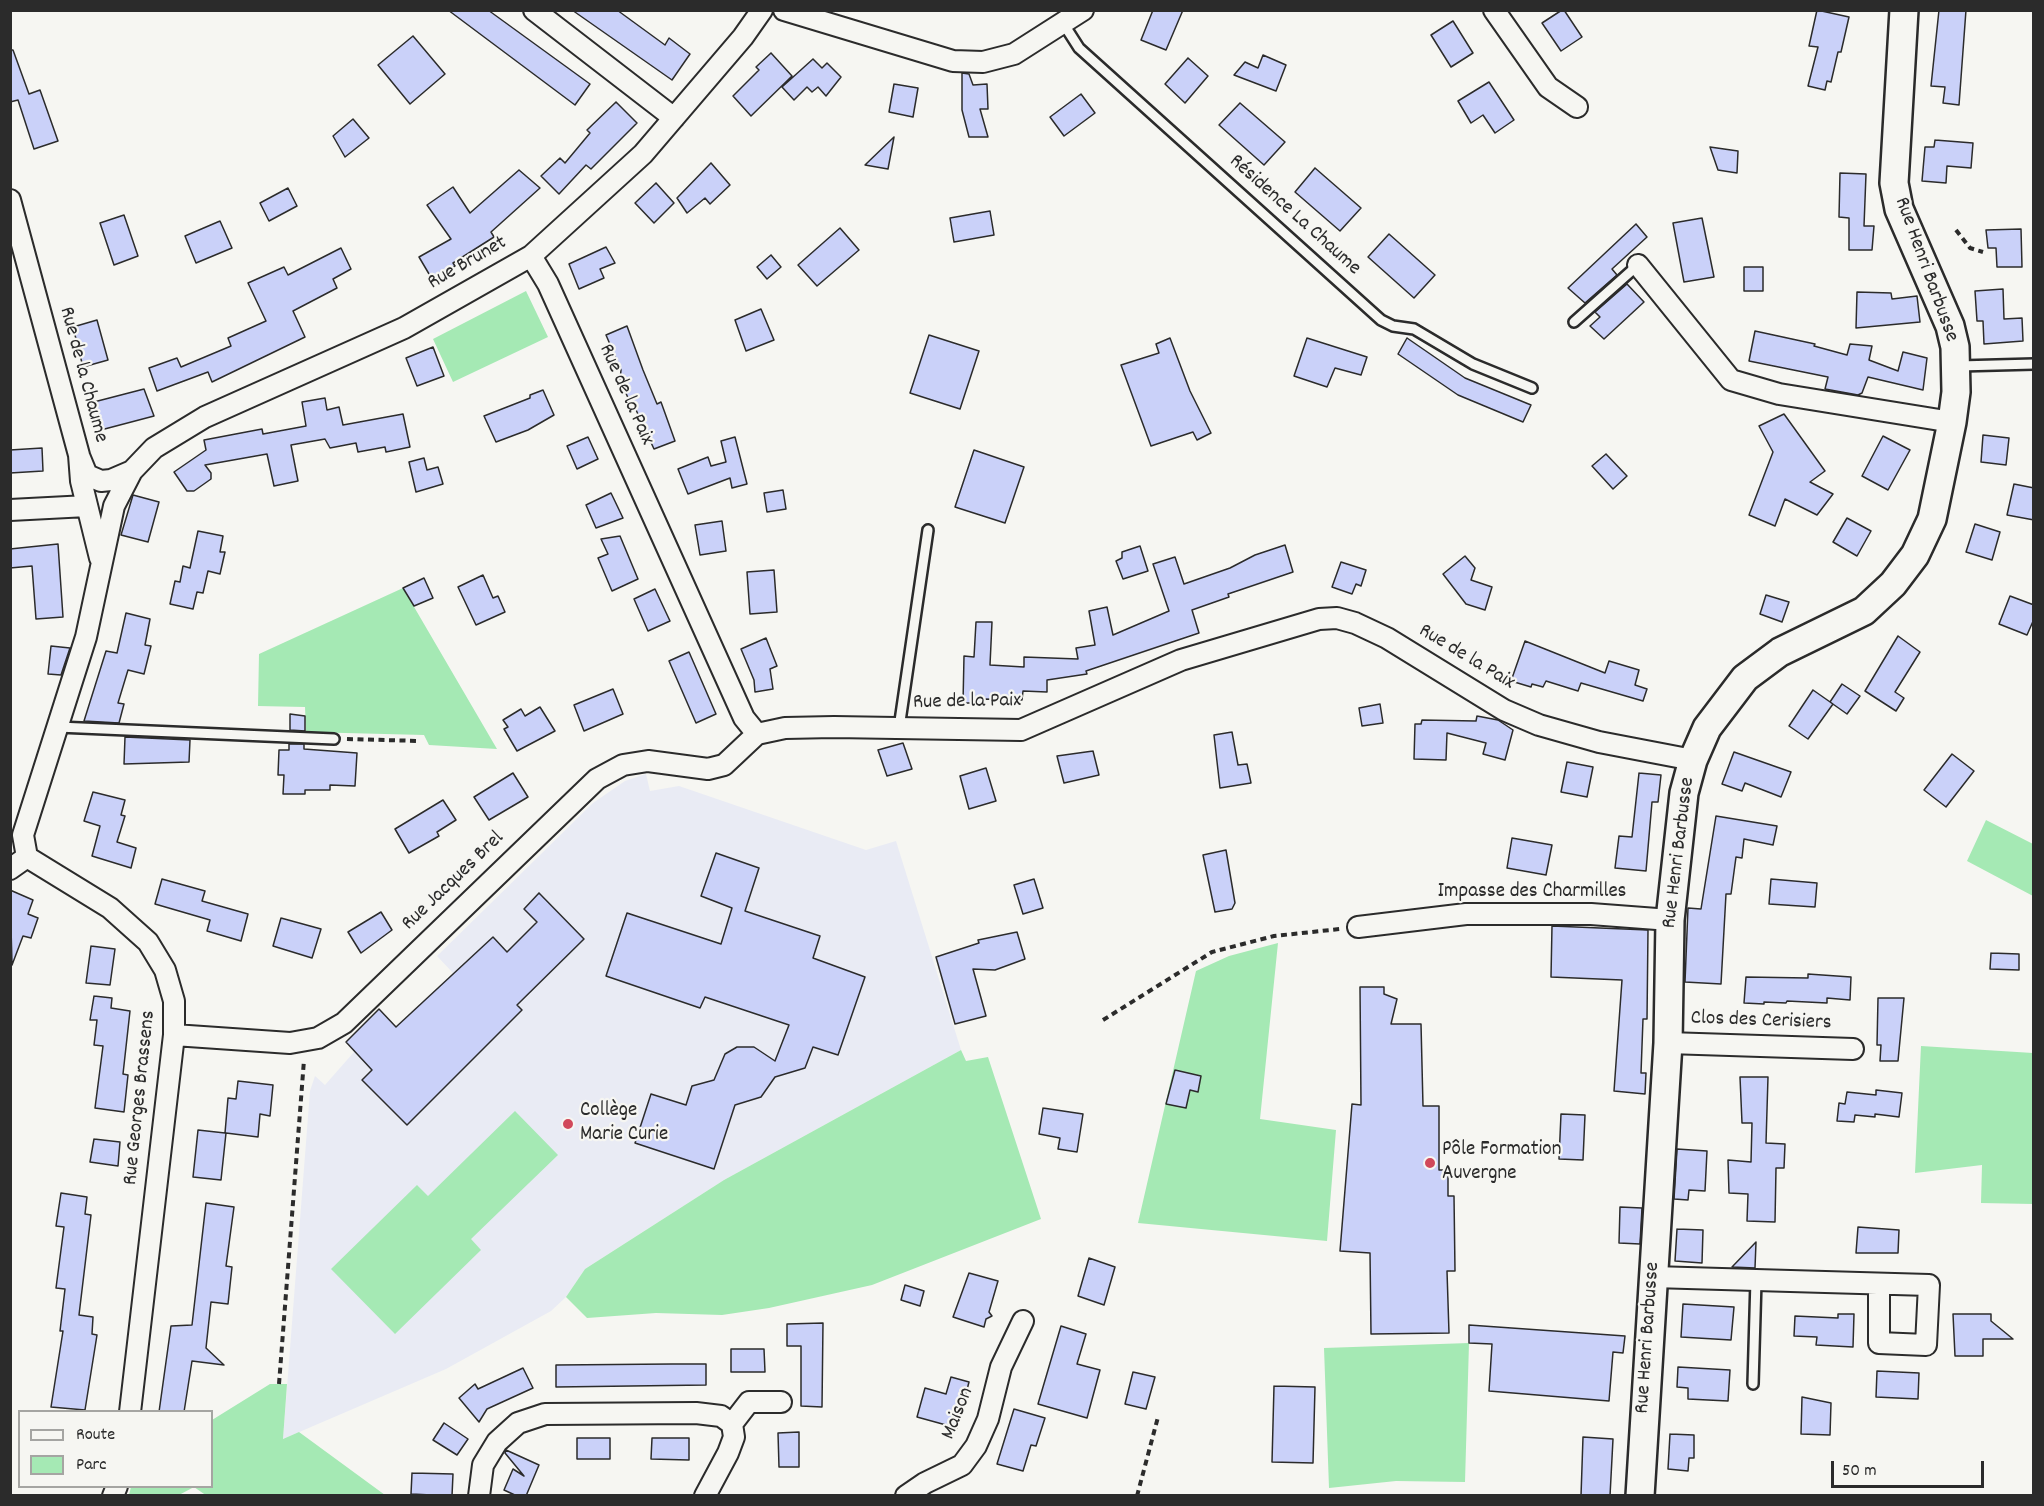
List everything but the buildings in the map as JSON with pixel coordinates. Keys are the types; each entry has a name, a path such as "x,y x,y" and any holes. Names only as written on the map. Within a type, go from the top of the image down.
{"street":[{"path":"534,10 675,118"},
{"name":"Rue Brunet","path":"132,471 154,448 205,417 404,328 531,256 642,153 675,118 762,10"},
{"path":"784,10 953,61 983,62 1014,54 1083,10"},
{"path":"1494,10 1548,87 1577,107"},
{"name":"Rue Henri Barbusse","path":"1640,1496 1668,1043 1670,920 1684,793 1693,760 1707,728 1746,678 1780,652 1864,610 1893,584 1916,555 1932,519 1952,422 1957,366 1950,326 1899,209 1894,183 1904,10"},
{"name":"Rue de la Chaume","path":"10,200 79,455 87,506 101,564"},
{"name":"Rue de la Paix","path":"531,256 548,284 744,718 758,734 785,728 1021,730 1181,660 1319,619 1337,618 1355,623 1387,638 1504,710 1539,725 1599,742 1693,760"},
{"path":"1638,265 1731,380 1779,394 1952,422"},
{"path":"79,455 87,475 101,481 111,480 132,471"},
{"name":"Rue de la Chaume","path":"27,857 23,835 86,637 114,506 132,471"},
{"path":"10,510 87,506"},
{"name":"Rue Jacques Brel","path":"174,1035 290,1043 318,1038 344,1023 597,779 623,765 648,761 708,769 724,765 758,734"},
{"path":"10,869 27,857"},
{"name":"Rue Georges Brassens","path":"27,857 110,908 148,942 165,970 174,1001 174,1035 130,1410"},
{"name":"Impasse des Charmilles","path":"1359,927 1466,914 1591,914 1670,920"},
{"name":"Clos des Cerisiers","path":"1668,1043 1853,1048"},
{"path":"1653,1277 1879,1284"},
{"name":"Maison","path":"906,1496 925,1483 962,1465 976,1446 988,1419 1001,1367 1023,1320"},
{"path":"732,1424 749,1402 781,1402"},
{"path":"479,1496 483,1465 497,1442 518,1423 545,1414 696,1413 721,1416 732,1424 734,1437 705,1496"}],"lane":[{"name":"Résidence La Chaume","path":"1063,23 1079,48 1381,320 1393,326 1414,329 1473,364 1532,388"},
{"path":"1574,322 1638,265"},
{"path":"1957,366 2034,364"},
{"path":"898,728 928,530"},
{"path":"58,727 334,739"},
{"path":"1753,1384 1756,1280"}],"path":[{"path":"1956,230 1970,248 1983,252"},
{"path":"334,739 420,741"},
{"path":"1103,1020 1212,952 1274,936 1359,927"},
{"path":"279,1384 305,1041"},
{"path":"1137,1496 1158,1417"}],"shaded area":[{"name":"Collège Marie Curie","path":"646,774 650,791 679,786 866,850 896,841 961,1050 724,1180 585,1269 566,1297 551,1311 446,1369 283,1439 310,1091 315,1076 325,1085 354,1052 346,1042 379,1009 397,1027 453,973 437,956 593,803 625,781"}],"green space":[{"path":"526,291 548,337 453,382 433,339"},
{"path":"403,588 497,749 429,745 424,735 306,732 305,707 258,706 259,654"},
{"path":"1986,820 2033,844 2033,896 1967,861"},
{"path":"1278,943 1260,1119 1336,1130 1327,1241 1138,1223 1196,971 1229,956"},
{"path":"1921,1046 2033,1053 2033,1204 1981,1203 1982,1165 1915,1173"},
{"path":"961,1050 966,1061 988,1057 1041,1219 872,1285 769,1308 722,1315 656,1313 587,1318 566,1297 585,1269 724,1180"},
{"path":"515,1111 558,1155 471,1239 481,1250 395,1334 331,1269 417,1185 428,1196"},
{"path":"1469,1343 1465,1482 1396,1481 1329,1488 1324,1348"},
{"path":"270,1384 287,1384 283,1439 299,1432 385,1495 207,1496 195,1488 213,1488 213,1419"},
{"path":"131,1488 192,1488 179,1495 129,1495"}],"place":[{"name":"Collège Marie Curie","path":"568,1124"},
{"name":"Pôle Formation Auvergne","path":"1430,1163"}]}
